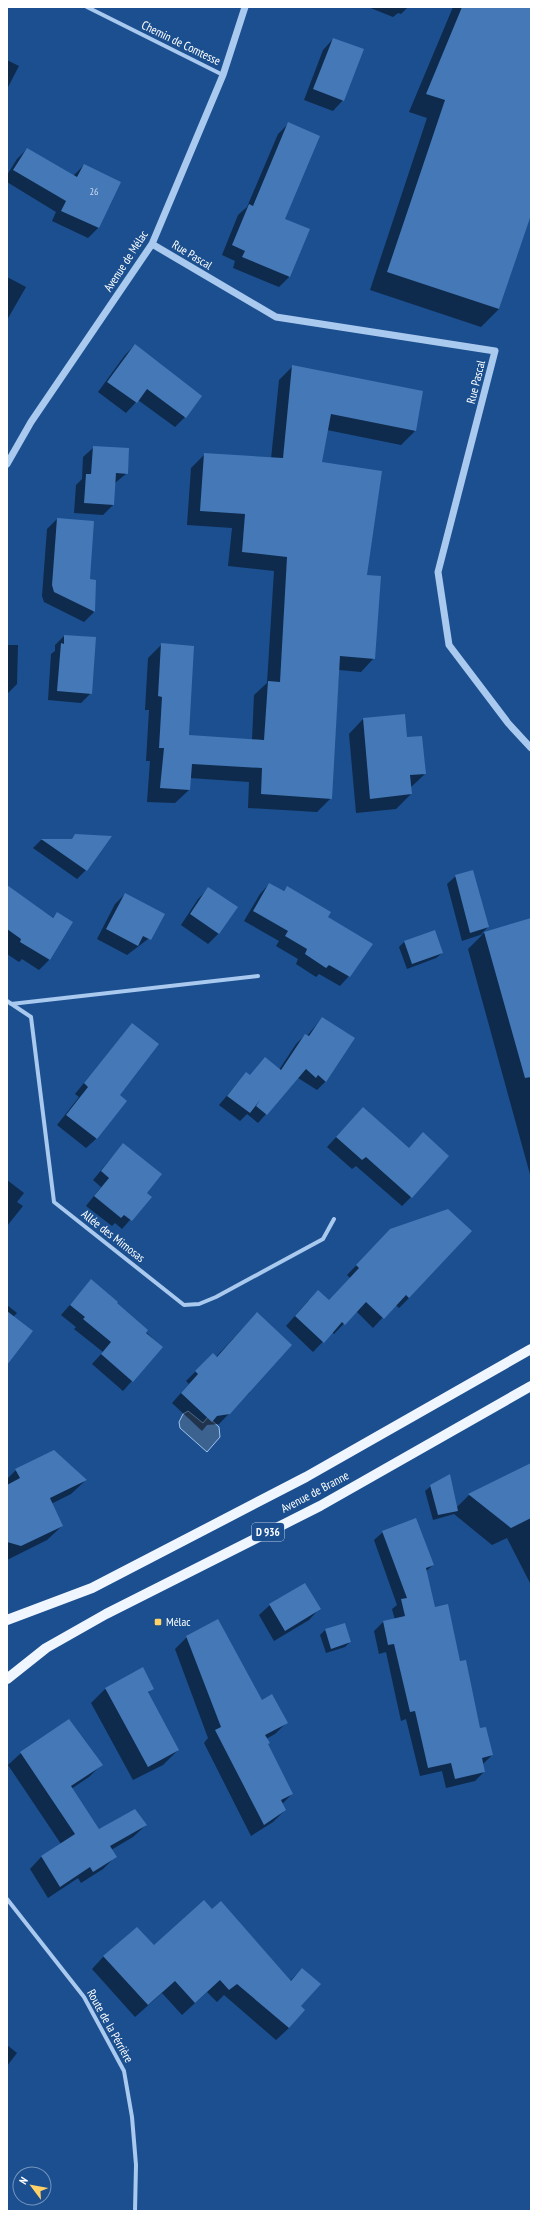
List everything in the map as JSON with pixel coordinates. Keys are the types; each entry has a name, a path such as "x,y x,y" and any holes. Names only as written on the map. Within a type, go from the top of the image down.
{"main road":[{"name":"Avenue de Branne","path":"7,1620 92,1588 306,1477 531,1349"},
{"name":"Avenue de Branne","path":"7,1679 46,1648 99,1618 320,1506 531,1386"}],"street":[{"name":"Chemin de Comtesse","path":"87,7 223,75"},
{"name":"Avenue de Mélac","path":"7,464 31,422 152,244 223,75 245,7"},
{"name":"Rue Pascal","path":"152,244 276,317 494,351 438,572 449,645 508,723 531,748"},
{"name":"Allée des Mimosas","path":"9,1003 258,976"},
{"name":"Allée des Mimosas","path":"9,1003 31,1017 54,1202 184,1305 199,1304 216,1297 323,1239 334,1219"},
{"name":"Route de la Pérrière","path":"7,1900 84,1998 124,2071 132,2116 136,2166 135,2211"}],"water":[{"path":"188,1411 203,1423 208,1417 219,1427 220,1437 207,1452 180,1428 179,1422 183,1414"}],"building":[{"path":"462,7 531,7 531,215 499,309 387,272 445,100 426,94"},
{"path":"333,38 364,49 344,101 313,89"},
{"path":"288,122 320,136 285,219 310,229 290,277 242,257 245,251 232,245 249,204 253,206"},
{"path":"27,148 77,177 84,164 121,182 99,228 61,211 66,201 13,170"},
{"path":"135,344 202,396 186,418 147,389 137,403 107,382"},
{"path":"292,365 423,391 416,431 331,414 322,462 382,471 367,575 381,576 375,659 340,656 332,799 261,794 262,768 192,764 190,790 160,788 164,748 159,748 162,697 158,696 161,643 194,646 189,735 264,740 268,681 280,682 287,557 242,552 245,514 200,511 204,453 283,458"},
{"path":"93,446 129,448 128,474 116,473 114,505 84,503 86,474 91,474"},
{"path":"57,518 94,521 90,579 96,580 95,612 54,592 52,585"},
{"path":"64,635 96,637 92,694 57,691 61,643 64,644"},
{"path":"405,714 407,737 422,736 426,774 410,775 412,794 370,799 363,718"},
{"path":"75,834 112,836 87,871 41,839 72,839"},
{"path":"473,870 489,927 470,933 455,875"},
{"path":"269,883 284,891 287,886 331,912 328,917 373,944 350,977 329,965 326,968 305,954 307,949 285,936 288,931 253,911"},
{"path":"7,885 53,918 57,912 73,922 50,960 20,942 21,939 7,929"},
{"path":"208,887 238,907 219,934 190,914"},
{"path":"125,893 165,914 151,940 143,936 138,946 106,929"},
{"path":"531,918 531,1077 525,1078 484,932"},
{"path":"435,930 443,953 412,964 404,941"},
{"path":"322,1017 355,1038 326,1082 318,1075 316,1078 306,1069 267,1115 256,1106 260,1100 250,1113 227,1096 246,1072 250,1075 265,1057 281,1070 305,1034 309,1036"},
{"path":"132,1023 159,1044 120,1095 127,1101 97,1139 66,1115 88,1087 84,1083"},
{"path":"363,1107 409,1148 423,1132 449,1156 412,1198 366,1157 362,1160 336,1137"},
{"path":"123,1143 162,1174 147,1193 152,1197 132,1221 124,1215 121,1218 94,1196 109,1178 101,1171"},
{"path":"448,1209 472,1231 409,1298 406,1295 384,1319 366,1302 345,1325 342,1322 324,1343 295,1316 318,1290 329,1300 359,1268 356,1265 390,1229"},
{"path":"91,1279 148,1330 146,1333 163,1347 133,1382 101,1354 111,1342 83,1319 85,1317 70,1305"},
{"path":"7,1311 33,1331 7,1365"},
{"path":"257,1312 292,1345 230,1414 217,1416 212,1422 181,1393 198,1374 195,1371 213,1353 217,1357"},
{"path":"54,1450 87,1480 50,1498 63,1526 21,1546 7,1542 7,1485 20,1478 15,1469"},
{"path":"531,1463 531,1518 511,1528 468,1494"},
{"path":"450,1474 458,1511 438,1515 430,1485"},
{"path":"416,1518 434,1565 426,1568 435,1607 448,1604 460,1661 466,1660 480,1728 486,1727 493,1755 482,1758 485,1772 455,1779 451,1763 428,1768 415,1711 410,1712 394,1644 388,1645 383,1621 405,1616 401,1599 407,1598 382,1531"},
{"path":"305,1583 321,1609 285,1631 269,1604"},
{"path":"218,1619 262,1700 272,1694 288,1723 265,1735 293,1794 281,1800 286,1810 264,1825 215,1730 221,1727 186,1636"},
{"path":"345,1623 351,1642 331,1649 325,1629"},
{"path":"143,1667 154,1689 148,1692 179,1750 148,1767 105,1688"},
{"path":"69,1719 103,1765 71,1786 99,1829 135,1809 147,1825 110,1846 117,1857 93,1872 90,1867 60,1887 41,1856 75,1834 20,1752"},
{"path":"204,1900 212,1909 221,1901 291,1981 302,1968 321,1984 301,2006 305,2010 289,2028 237,1984 229,1990 220,1980 195,2003 175,1981 148,2005 103,1956 137,1927 154,1945"}],"place":[{"name":"Mélac","path":"158,1622"}]}
